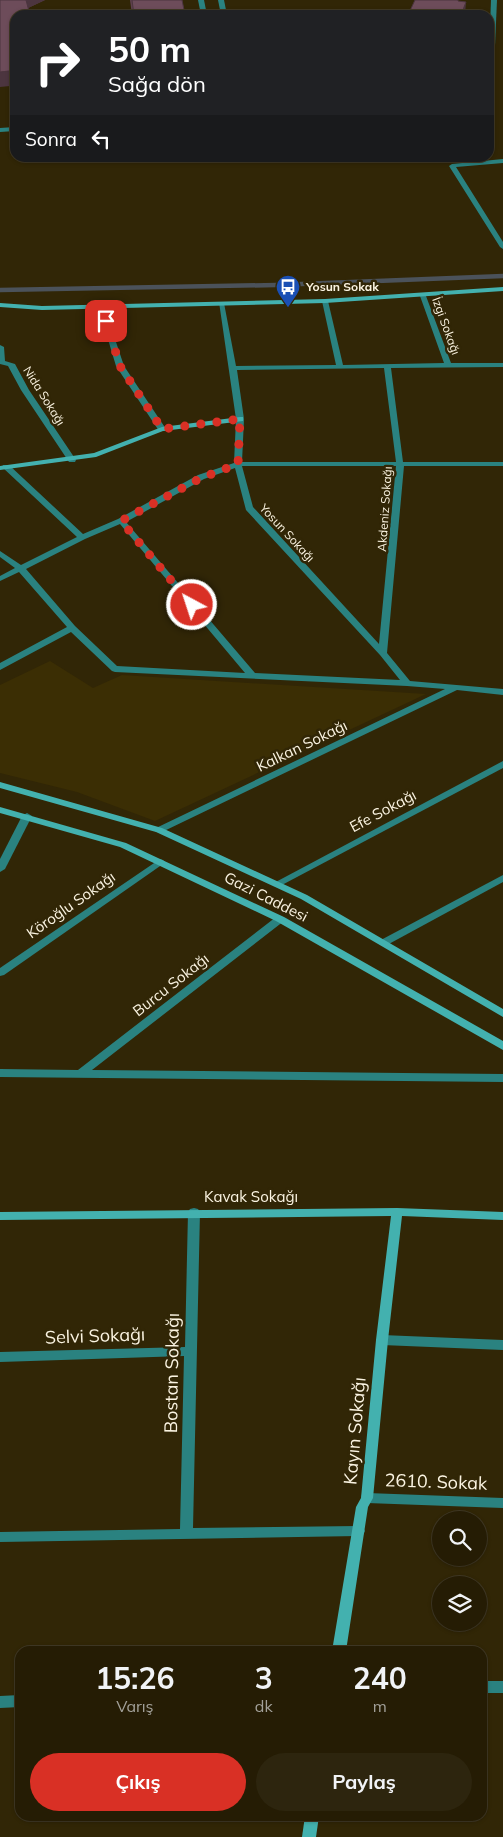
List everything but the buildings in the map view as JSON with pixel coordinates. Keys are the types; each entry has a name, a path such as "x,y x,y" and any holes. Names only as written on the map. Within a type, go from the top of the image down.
{"street":[{"path":"493,162 452,166 503,248"},
{"path":"0,305 42,308 325,302 503,289"},
{"name":"İzgi Sokağı","path":"422,296 448,365"},
{"path":"325,302 340,366"},
{"name":"Yosun Sokağı","path":"220,303 233,368 240,419 238,464 249,508 383,654 406,683"},
{"path":"101,306 120,366 162,429"},
{"name":"Nida Sokağı","path":"0,347 1,362 11,364 25,390 72,460"},
{"path":"233,368 503,365"},
{"name":"Akdeniz Sokağı","path":"383,654 400,465 387,366"},
{"path":"3,468 72,460 96,455 162,429 240,419"},
{"path":"0,578 82,536 121,521 201,478 238,464 503,464"},
{"path":"3,468 82,536"},
{"path":"121,521 251,674"},
{"path":"0,554 20,568 72,628 115,669 251,674 406,683 503,692"},
{"path":"0,667 72,628"},
{"name":"Kalkan Sokağı","path":"159,830 458,687"},
{"name":"Efe Sokağı","path":"277,884 503,764"},
{"name":"Gazi Caddesi","path":"0,785 159,830 304,897 503,1014"},
{"name":"Gazi Caddesi","path":"0,810 27,816 123,845 160,862 280,919 503,1046"},
{"path":"0,869 27,816"},
{"name":"Köroğlu Sokağı","path":"0,973 160,862"},
{"path":"382,943 503,878"},
{"name":"Burcu Sokağı","path":"80,1074 280,919"},
{"path":"0,1073 503,1078"},
{"name":"Kavak Sokağı","path":"0,1216 194,1212 397,1212 503,1216"},
{"name":"Bostan Sokağı","path":"186,1534 194,1212"},
{"name":"Kayın Sokağı","path":"340,1646 362,1507 367,1498 382,1340 397,1212"},
{"path":"382,1340 503,1346"},
{"name":"Selvi Sokağı","path":"0,1356 190,1351"},
{"name":"2610. Sokak","path":"367,1498 503,1503"},
{"path":"0,1538 358,1531"},
{"path":"487,1687 503,1687"},
{"path":"0,1702 15,1701"},
{"path":"309,1837 311,1821"}],"shaded area":[{"path":"50,661 93,688 122,675 426,694 155,821 77,792 0,773 0,685"}],"waterway":[{"path":"0,290 276,285 503,276"}],"place":[{"name":"Yosun Sokak","path":"288,308"}],"route":[{"path":"106,321 120,366 162,429 240,419 238,464 201,478 121,521 192,605"}]}
